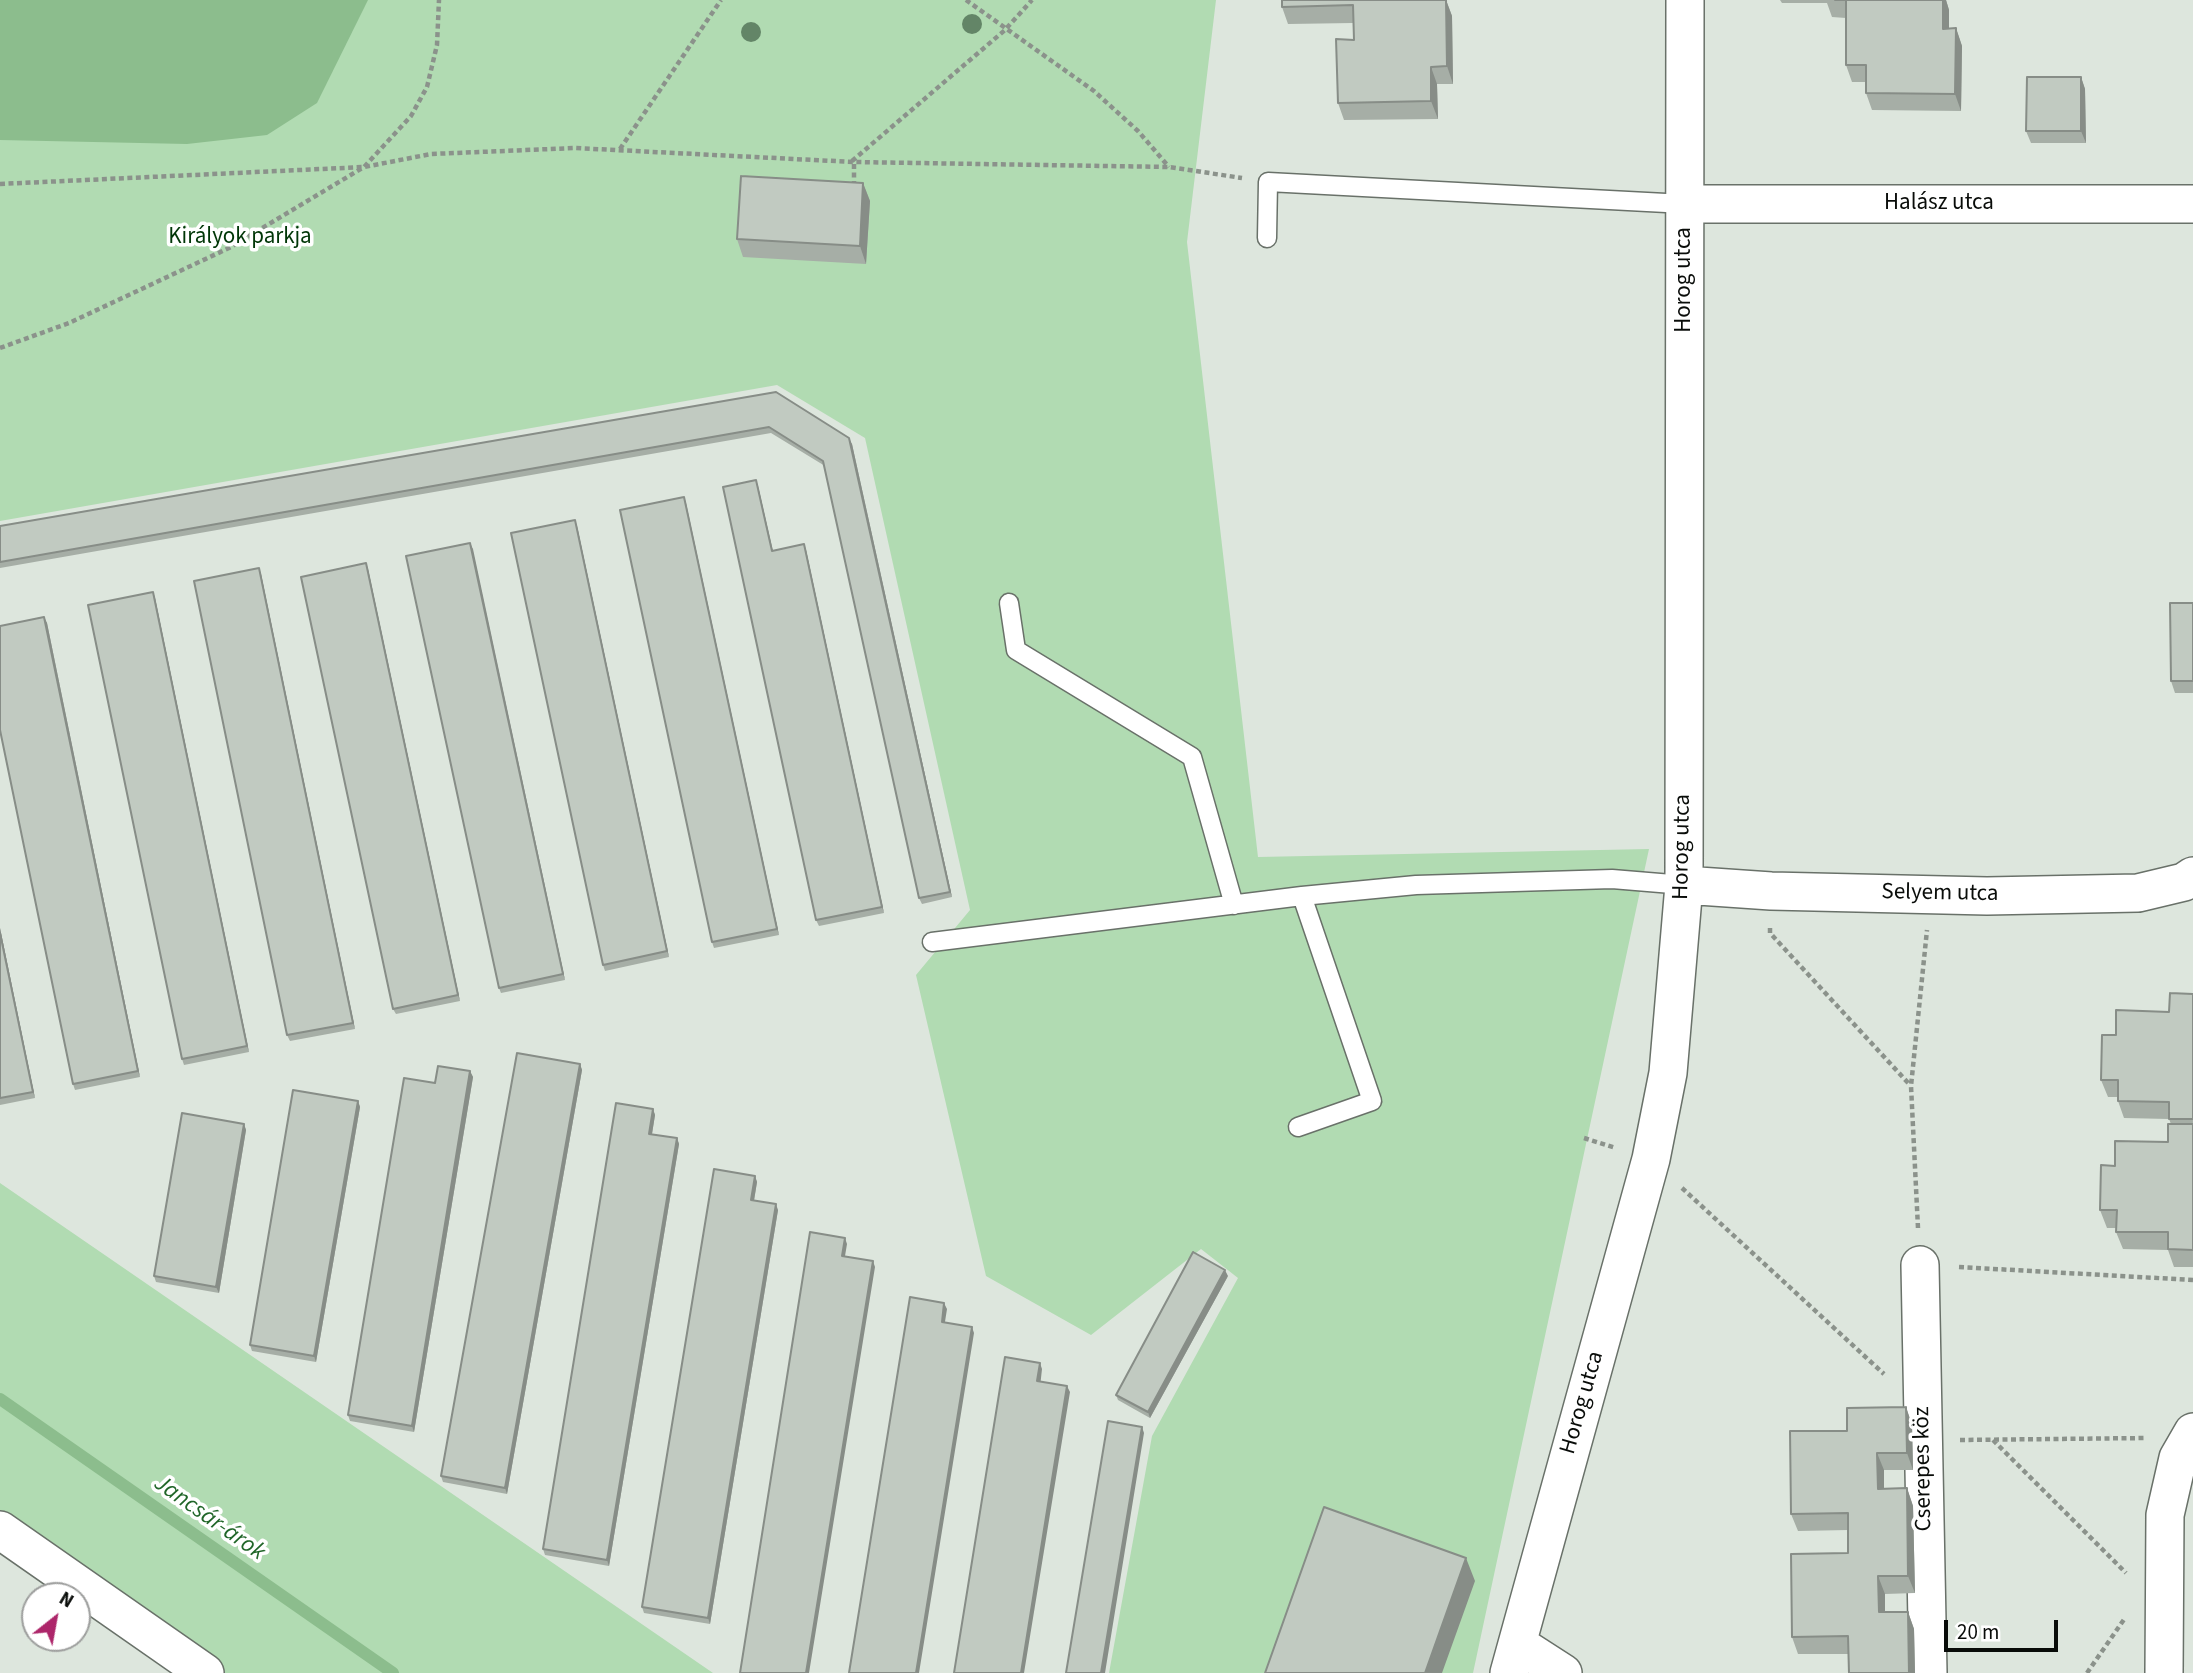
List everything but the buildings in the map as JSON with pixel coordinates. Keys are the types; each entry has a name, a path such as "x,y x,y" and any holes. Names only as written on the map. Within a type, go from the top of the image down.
{"street":[{"name":"Horog utca","path":"1513,1658 1651,1159 1668,1073 1684,886 1685,0"},
{"name":"Halász utca","path":"1685,204 2193,204"},
{"name":"Selyem utca","path":"1684,886 1771,891 1930,894 2138,893 2184,882 2193,876"},
{"name":"Cserepes köz","path":"1920,1265 1928,1673"},
{"path":"2164,1673 2165,1515 2178,1458 2177,1435"},
{"path":"0,1530 205,1673"},
{"path":"1513,1658 1563,1673"}],"lane":[{"path":"1267,238 1268,182 1685,204"},
{"path":"1009,603 1016,650 1192,757 1234,905"},
{"path":"932,942 1303,896 1416,885 1612,879 1684,886"},
{"path":"1298,1127 1372,1101 1303,896"}],"path":[{"path":"0,348 69,323 229,248 365,167 411,116 427,87 437,45 439,0"},
{"path":"619,150 721,0"},
{"path":"966,0 1094,91 1169,167"},
{"path":"853,162 1005,30 1032,0"},
{"path":"0,184 365,167 431,153 575,148 853,162 1169,167 1268,182"},
{"path":"853,162 854,195"},
{"path":"1771,891 1770,933 1911,1086"},
{"path":"1930,894 1911,1086 1920,1265 2193,1280"},
{"path":"1584,1139 1651,1159 1924,1425 1993,1440 2177,1435"},
{"path":"1993,1440 2134,1582"},
{"path":"2087,1673 2129,1612"}],"green space":[{"name":"Királyok parkja","path":"0,0 1216,0 1187,242 1258,857 1649,849 1473,1673 1109,1673 1152,1436 1238,1278 1201,1249 1091,1335 986,1276 916,975 970,910 865,438 777,385 0,521"},
{"path":"0,1183 713,1673 173,1673 91,1617 91,1582 42,1582 0,1553"}],"shaded area":[{"path":"0,0 368,0 317,103 267,135 187,144 0,140"}],"waterway":[{"name":"Jancsár-árok","path":"0,1399 393,1673"}]}
